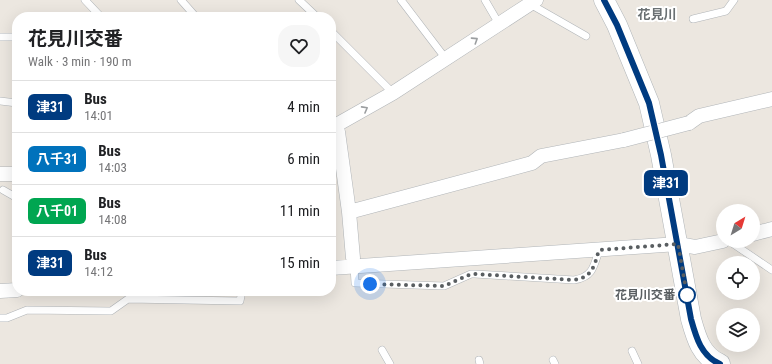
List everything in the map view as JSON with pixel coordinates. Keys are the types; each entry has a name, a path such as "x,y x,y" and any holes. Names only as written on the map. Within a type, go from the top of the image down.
{"street":[{"path":"604,0 617,25 649,103 661,155 691,319 697,340 704,358 720,364"},
{"path":"336,129 533,2"},
{"path":"349,212 532,163 541,156 624,140 689,123 699,116 772,99"},
{"path":"336,141 349,212 353,262"},
{"path":"0,174 12,174"},
{"path":"760,232 772,229"},
{"path":"336,267 353,262 599,250 678,244 695,247 716,242"},
{"path":"0,291 12,290"}],"lane":[{"path":"86,0 97,12"},
{"path":"181,0 192,12"},
{"path":"300,0 312,12"},
{"path":"401,0 446,59"},
{"path":"485,0 499,24"},
{"path":"693,19 726,11 734,0"},
{"path":"533,2 586,36"},
{"path":"336,36 393,93"},
{"path":"0,37 12,37"},
{"path":"0,101 12,102"},
{"path":"3,190 12,195"},
{"path":"739,248 772,270"},
{"path":"353,262 355,283 444,286 471,274 574,280 586,276 594,266 599,250"},
{"path":"0,318 7,318 27,310 111,311 128,299 240,301 241,296"},
{"path":"382,350 390,364"},
{"path":"632,352 638,364"}],"bus line":[{"name":"津31","path":"604,0 617,25 649,103 661,155 691,319 697,340 704,352 713,361 720,364"}],"place":[{"name":"花見川交番","path":"687,295"}],"district":[{"name":"花見川","path":"657,14"}],"route":[{"path":"370,284 444,286 471,274 574,280 582,279 594,266 599,250 678,244 687,295"}]}
